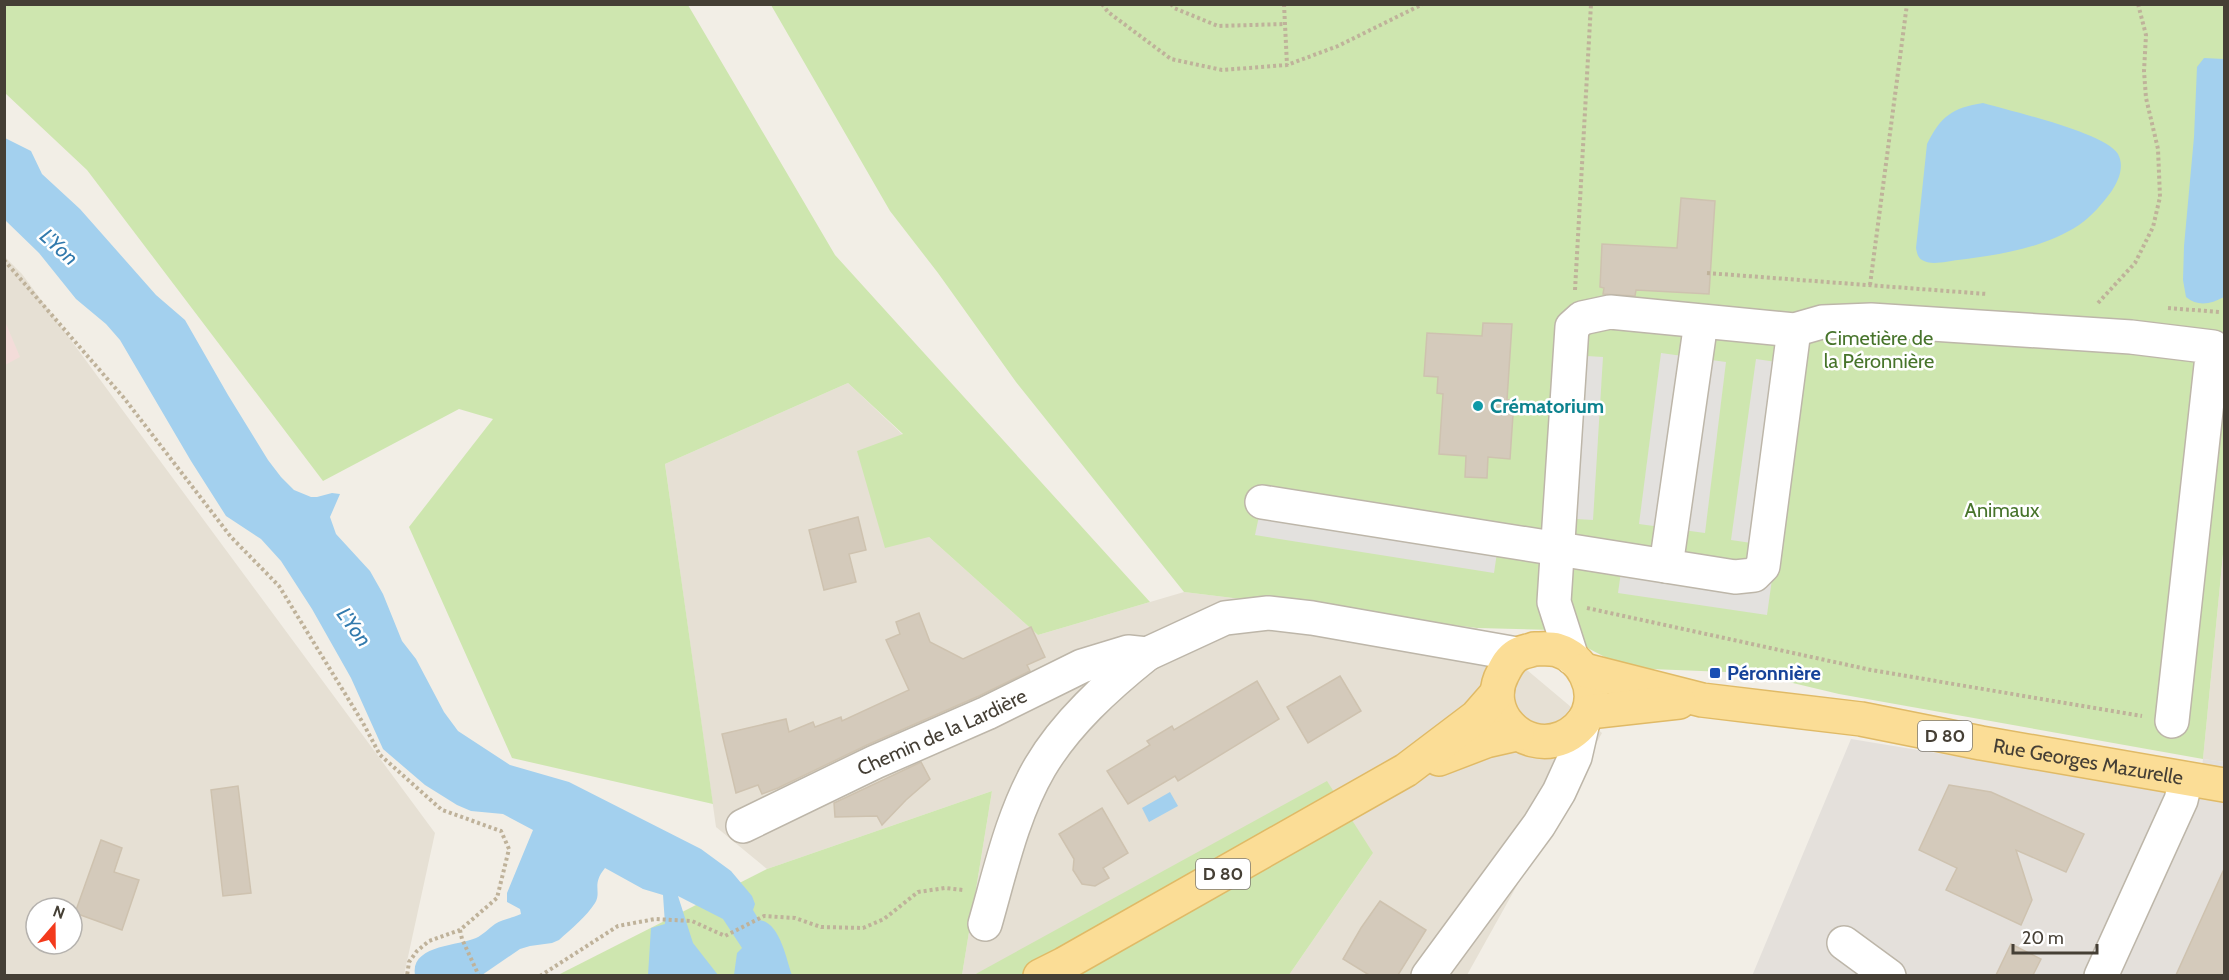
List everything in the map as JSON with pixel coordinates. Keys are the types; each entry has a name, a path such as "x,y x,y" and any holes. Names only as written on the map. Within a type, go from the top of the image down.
{"main road":[{"path":"1556,650 1578,664 1590,687 1586,717 1570,735 1553,741 1526,738 1508,725 1500,711 1498,687 1507,664 1526,652 1556,650"},
{"name":"D 80","path":"1578,664 1702,700"},
{"name":"D 80","path":"1040,975 1064,964 1406,770 1476,717 1498,687"},
{"name":"D 80","path":"1586,717 1702,700"},
{"name":"Rue Georges Mazurelle","path":"1702,700 1861,719 1981,743 2224,785"},
{"name":"D 80","path":"1406,770 1486,741 1526,738"}],"street":[{"path":"1578,664 1554,602 1572,327 1582,318 1610,312 1794,330 1822,322 1871,320 2131,337 2213,346 2172,721"},
{"path":"1666,566 1701,321"},
{"path":"1262,502 1735,577 1754,575 1763,566 1794,330"},
{"path":"1526,652 1554,602"},
{"name":"Chemin de la Lardière","path":"989,910 1017,814 1040,767 1064,733 1112,682 1147,654 1226,618 1268,613 1358,626 1456,644 1526,652"},
{"name":"Chemin de la Lardière","path":"1456,644 1479,662 1498,687"},
{"name":"Chemin de la Lardière","path":"743,826 1082,666 1128,652 1147,654"},
{"path":"1428,975 1539,825 1575,757 1586,717"},
{"path":"1526,738 1551,762 1558,792"},
{"path":"2101,975 2181,800 2187,779"},
{"path":"1844,944 1889,975"}],"path":[{"path":"1101,4 1108,12 1172,58 1222,70 1287,65 1338,46 1420,5"},
{"path":"1171,4 1174,8 1218,26 1285,24"},
{"path":"1284,4 1287,65"},
{"path":"1572,327 1591,4"},
{"path":"1870,285 1907,4"},
{"path":"2098,303 2135,263 2153,227 2160,197 2158,149 2146,98 2144,71 2146,35 2138,4"},
{"path":"4,260 124,398 231,537 279,586 363,723 380,755 442,810 501,831 509,849 498,898 460,930 429,941 417,951 409,962 406,975"},
{"path":"1707,273 1995,295"},
{"path":"2086,302 2109,303"},
{"path":"2164,308 2218,312"},
{"path":"1554,602 1871,670 2172,721"},
{"path":"540,975 618,927 656,919 692,921 725,936 764,916 795,918 821,927 863,928 884,919 918,892 945,888 989,910"},
{"path":"460,930 479,975"}],"shaded area":[{"path":"4,256 22,274 435,833 404,975 5,975"},
{"path":"4,319 20,357 5,365 4,365"},
{"path":"1661,353 1726,362 1705,533 1639,524"},
{"path":"1570,355 1603,357 1593,520 1559,518"},
{"path":"1756,359 1790,364 1765,545 1731,540"},
{"path":"848,383 903,435 929,537 1038,635 1184,592 1477,628 1602,733 1467,975 1289,975 1373,853 972,975 962,975 992,791 767,869 716,827 665,464"},
{"path":"1262,502 1499,539 1494,573 1255,535"},
{"path":"2224,544 2224,762 2203,759"},
{"path":"1623,558 1772,579 1767,615 1618,593"},
{"path":"1851,739 2198,796 2203,759 2224,762 2224,975 1752,976"}],"green space":[{"path":"4,5 688,5 835,255 1150,602 1038,635 929,537 885,548 857,451 903,434 848,383 665,464 713,804 512,758 409,527 493,419 459,409 323,481 87,170 5,93"},
{"name":"Cimetière de la Péronnière","path":"771,5 2224,5 2224,544 2203,759 1839,694 1751,673 1626,668 1553,630 1477,628 1184,592 1016,382 938,273 890,211"},
{"path":"1327,781 1373,853 1289,975 972,976"},
{"path":"992,791 962,975 556,976 767,869"}],"water":[{"path":"2204,58 2224,59 2224,297 2200,303 2186,297 2183,280 2197,67"},
{"path":"1983,103 2076,130 2095,138 2118,154 2121,169 2118,179 2114,188 2096,210 2079,225 2065,233 2036,245 1989,256 1940,263 1926,262 1920,258 1916,248 1927,144 1937,126 1949,115 1963,108"},
{"name":"L'Yon","path":"5,138 31,151 42,174 80,209 156,295 185,320 228,395 281,477 294,490 311,497 332,493 340,494 330,517 336,534 370,571 383,594 402,641 416,659 444,712 458,731 510,765 569,782 701,849 731,871 752,896 755,904 753,910 759,920 766,922 777,934 792,975 734,975 737,953 742,948 723,919 678,896 693,943 718,975 648,975 651,928 665,924 663,895 643,889 605,868 599,879 598,895 592,908 559,940 520,949 482,975 415,975 415,965 427,952 476,938 498,922 521,914 520,909 507,902 507,893 533,830 503,814 471,811 457,805 425,785 383,749 351,678 312,609 281,561 261,539 226,516 120,340 106,324 76,299 39,253 5,220"},
{"path":"1170,792 1178,806 1149,822 1142,808"}],"building":[{"path":"1681,198 1715,201 1709,294 1636,290 1635,296 1603,294 1604,288 1600,287 1602,244 1677,248"},
{"name":"Crématorium","path":"1483,323 1512,324 1507,400 1514,400 1510,459 1488,457 1487,478 1465,477 1466,456 1439,454 1443,394 1437,393 1438,377 1424,376 1427,333 1482,336"},
{"path":"858,517 866,550 849,554 856,582 824,590 809,530"},
{"path":"919,613 930,642 963,659 1031,627 1045,657 1027,665 1030,671 778,788 762,794 758,785 736,793 722,734 786,719 789,732 813,722 815,727 841,717 842,721 909,690 886,640 900,634 896,622"},
{"path":"1340,676 1361,711 1308,743 1287,707"},
{"path":"1257,681 1279,719 1178,781 1175,776 1128,804 1107,771 1150,745 1147,741 1172,726 1174,730"},
{"path":"921,762 930,779 882,825 877,816 835,817 834,803"},
{"path":"1949,785 1991,792 2084,834 2066,872 2016,850 2032,900 2021,925 1946,890 1957,868 1919,850"},
{"path":"238,786 251,893 223,896 211,790"},
{"path":"1102,808 1128,853 1103,868 1109,878 1095,886 1082,884 1073,870 1074,859 1059,834"},
{"path":"101,840 122,848 114,872 139,880 122,930 84,916 84,896 81,896"},
{"path":"2224,869 2224,975 2176,975"},
{"path":"1380,901 1426,930 1398,975 1369,975 1343,959"},
{"path":"2011,944 2041,959 2033,975 1996,975"}],"place":[{"name":"Crématorium","path":"1478,406"},
{"name":"Péronnière","path":"1715,673"}],"park label":[{"name":"Animaux","path":"2002,510"}]}
